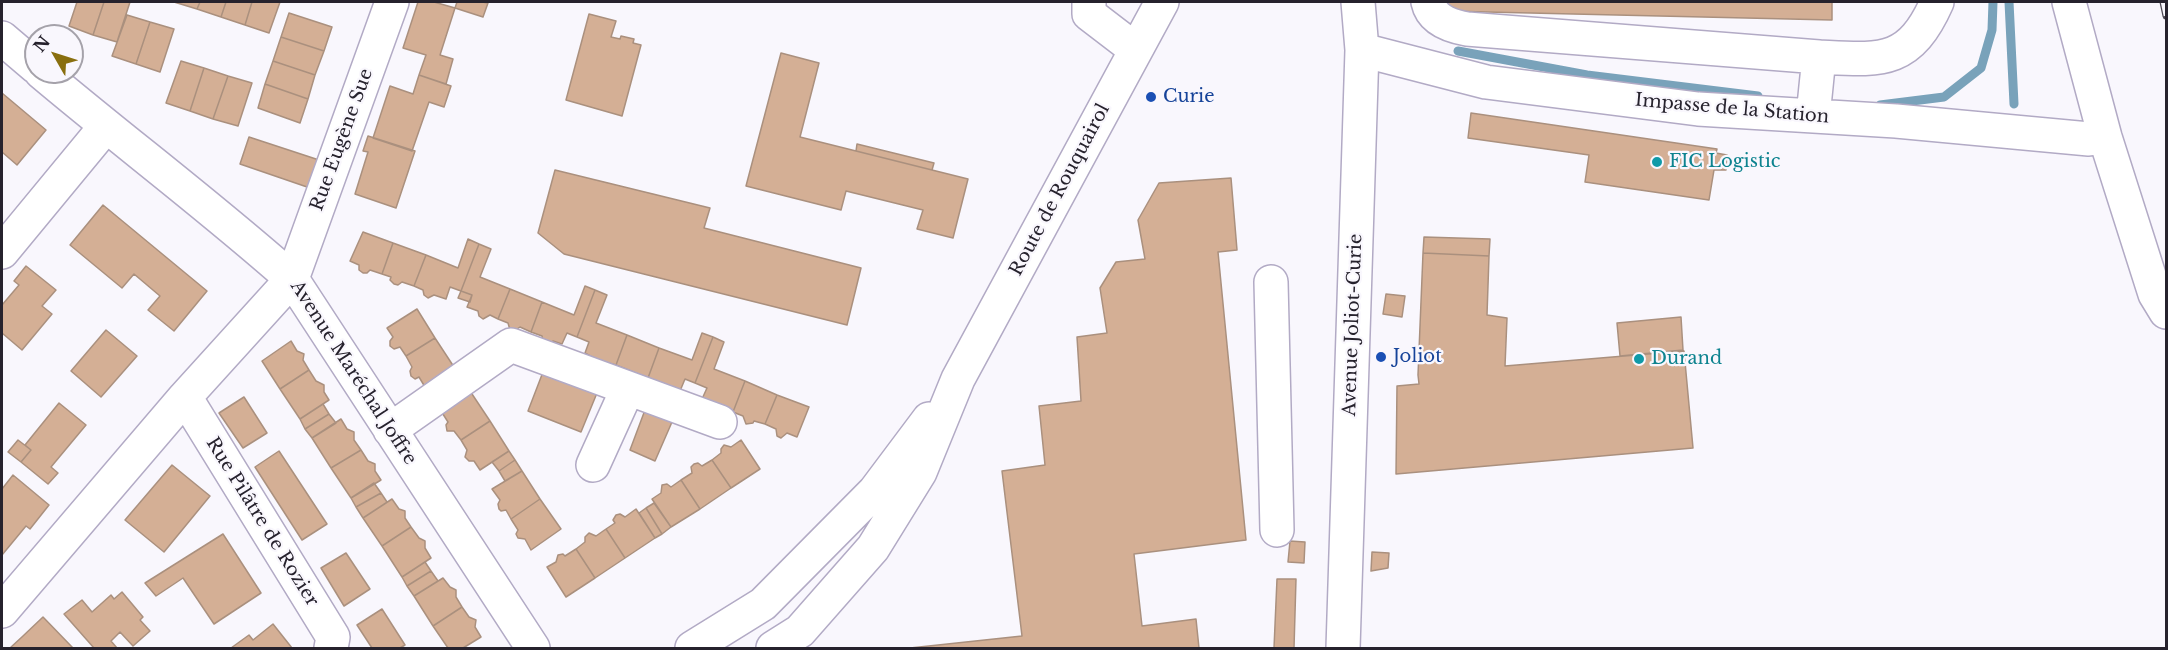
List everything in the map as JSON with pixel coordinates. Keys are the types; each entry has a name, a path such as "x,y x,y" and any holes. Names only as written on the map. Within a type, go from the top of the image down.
{"street":[{"name":"Rue Eugène Sue","path":"292,279 390,2"},
{"path":"1089,2 1089,14 1136,50"},
{"name":"Route de Rouquairol","path":"773,648 800,631 873,548 920,472 958,379 1162,2"},
{"name":"Avenue Joliot-Curie","path":"1343,648 1362,50 1358,2"},
{"path":"1428,2 1430,8 1442,21 1467,29 1819,57 1871,59 1893,54 1905,48 1926,25 1937,2"},
{"path":"2069,2 2105,137 2155,294 2166,312"},
{"path":"2,38 24,57"},
{"name":"Impasse de la Station","path":"1362,50 1485,82 1698,109 1896,120 2089,139 2105,137"},
{"path":"1813,116 1819,57"},
{"name":"Avenue Maréchal Joffre","path":"55,84 244,237 292,279 533,648"},
{"path":"2,252 106,126"},
{"path":"2,611 185,397 292,279"},
{"path":"1271,282 1277,530"},
{"path":"390,430 511,345 720,422"},
{"name":"Route de Rouquairol","path":"692,648 763,604 875,491 958,379"},
{"path":"593,465 628,388"},
{"name":"Rue Pilâtre de Rozier","path":"185,397 333,637 331,648"}],"building":[{"path":"77,2 104,2 93,35 84,32 84,24 70,24"},
{"path":"104,2 130,2 117,42 93,35"},
{"path":"174,2 200,2 197,9"},
{"path":"200,2 226,2 221,17 197,9"},
{"path":"226,2 252,2 245,25 221,17"},
{"path":"252,2 280,2 269,33 245,25"},
{"path":"418,2 434,2 455,8 440,55 453,59 446,84 419,75 426,55 403,48"},
{"path":"457,2 488,3 483,17 455,8"},
{"path":"1444,2 1832,2 1832,20 1444,11"},
{"path":"289,13 332,27 324,51 281,37"},
{"path":"589,14 616,21 611,37 620,39 621,36 634,39 633,43 641,45 622,116 566,100"},
{"path":"127,15 150,22 136,64 112,56"},
{"path":"150,22 174,29 160,72 136,64"},
{"path":"281,37 324,51 315,75 273,61"},
{"path":"781,53 819,63 800,137 968,179 953,238 917,229 923,210 846,191 841,210 746,186"},
{"path":"181,61 204,68 190,111 166,103"},
{"path":"273,61 315,75 308,99 265,84"},
{"path":"204,68 228,76 213,119 190,111"},
{"path":"419,75 451,86 444,107 429,102 412,151 373,138 390,86 413,94"},
{"path":"228,76 252,83 238,126 213,119"},
{"path":"265,84 308,99 300,123 258,108"},
{"path":"2,93 46,130 17,165 2,152"},
{"name":"FIC Logistic","path":"1471,113 1717,149 1716,153 1727,155 1726,170 1714,170 1709,200 1585,182 1589,155 1468,138"},
{"path":"368,136 415,151 396,208 355,194 368,152 363,151"},
{"path":"249,137 319,160 310,188 240,164"},
{"path":"857,144 934,163 932,170 856,151"},
{"path":"555,170 710,208 704,228 861,268 847,325 564,254 538,233"},
{"path":"1231,178 1237,250 1218,252 1246,540 1134,554 1142,626 1196,619 1199,648 910,648 1022,636 1002,471 1045,465 1039,406 1081,401 1077,337 1107,333 1100,288 1116,262 1145,259 1138,220 1159,183"},
{"path":"103,205 207,291 174,331 148,310 160,296 134,274 122,288 70,245"},
{"path":"363,232 393,243 382,274 370,270 363,273 359,270 359,265 350,261"},
{"path":"1424,237 1490,239 1489,256 1423,253"},
{"path":"468,239 479,244 461,291 450,287 446,299 434,295 428,298 424,295 423,290 414,286 426,255 458,268"},
{"path":"393,243 426,255 414,286 402,282 398,285 394,284 390,280 391,277 382,274"},
{"path":"479,244 491,249 480,277 510,289 498,319 490,315 483,319 479,316 478,311 467,307 472,295 461,291"},
{"name":"Durand","path":"1423,253 1489,256 1487,315 1507,318 1505,366 1684,351 1693,448 1396,474 1397,386 1419,384"},
{"path":"26,266 56,290 42,306 52,314 22,350 2,333 2,305 19,285 14,281"},
{"path":"585,286 595,290 577,337 567,333 562,344 553,341 550,344 543,341 542,336 531,332 542,302 574,315"},
{"path":"510,289 542,302 531,332 520,327 514,331 510,330 508,323 498,319"},
{"path":"595,290 607,295 596,323 627,335 616,365 605,362 604,364 585,353 589,342 577,337"},
{"path":"461,291 472,295 470,302 458,298"},
{"path":"1386,294 1405,296 1402,317 1383,314"},
{"path":"417,309 435,338 406,356 400,347 394,349 390,346 393,337 387,328"},
{"path":"1681,317 1683,350 1620,356 1617,323"},
{"path":"106,330 137,356 101,397 71,371"},
{"path":"702,333 713,337 695,383 685,379 680,391 648,378 659,348 692,360"},
{"path":"627,335 659,348 648,378 616,365"},
{"path":"713,337 724,342 714,369 745,381 733,412 702,399 707,388 695,383"},
{"path":"435,338 454,367 425,387 419,377 415,379 411,376 412,367 406,356"},
{"path":"291,341 297,351 304,354 303,360 309,370 280,389 262,361"},
{"path":"309,370 316,381 324,385 324,392 329,400 300,419 280,389"},
{"path":"543,372 597,393 581,432 528,411"},
{"path":"745,381 777,395 765,424 754,421 746,424 743,416 733,412"},
{"path":"470,391 490,421 461,440 454,431 447,431 448,422 441,411"},
{"path":"777,395 809,407 797,437 787,433 781,438 777,436 776,429 765,424"},
{"path":"244,397 267,433 243,448 219,413"},
{"path":"59,403 86,425 51,467 58,473 48,484 21,462 31,450 25,445"},
{"path":"323,404 329,414 305,429 300,419"},
{"path":"645,410 672,422 655,461 630,450"},
{"path":"329,414 336,423 312,438 305,429"},
{"path":"341,419 347,429 354,432 354,440 361,450 331,468 312,438"},
{"path":"490,421 509,451 480,470 474,461 469,461 465,457 467,450 461,440"},
{"path":"18,440 31,450 21,462 8,452"},
{"path":"741,440 760,469 731,488 712,460 721,453 724,445 731,447"},
{"path":"361,450 368,461 375,464 375,471 381,480 351,498 331,468"},
{"path":"279,451 327,524 302,540 255,467"},
{"path":"509,451 515,460 499,471 492,462"},
{"path":"515,460 522,471 505,481 499,471"},
{"path":"712,460 731,488 700,509 681,480 692,473 691,467 694,464 698,463 702,466"},
{"path":"172,465 210,496 164,552 125,520"},
{"path":"522,471 540,499 511,519 506,510 499,509 500,500 492,489"},
{"path":"13,475 49,505 30,529 26,526 2,555 2,489"},
{"path":"681,480 700,509 671,527 652,499 661,493 662,485 667,484 671,487"},
{"path":"374,483 381,493 356,507 351,498"},
{"path":"381,493 387,502 363,518 356,507"},
{"path":"392,499 399,509 405,511 405,518 411,527 382,546 363,518"},
{"path":"540,499 561,529 531,550 525,539 518,538 516,534 518,530 511,519"},
{"path":"654,503 671,527 662,534 646,508"},
{"path":"646,508 662,534 655,538 639,513"},
{"path":"636,509 655,538 625,558 606,529 615,523 613,520 616,515 620,514 625,517"},
{"path":"411,527 419,538 425,541 425,548 431,558 402,577 382,546"},
{"path":"606,529 625,558 595,578 576,549 585,542 585,537 589,533 596,536"},
{"path":"223,534 261,593 214,624 183,578 156,596 145,583"},
{"path":"1290,541 1305,542 1304,563 1288,562"},
{"path":"576,549 595,578 566,597 547,567 556,562 558,555 565,556"},
{"path":"1372,552 1389,553 1388,568 1371,571"},
{"path":"346,553 370,589 344,606 321,568"},
{"path":"425,562 431,571 407,586 402,577"},
{"path":"431,571 438,581 414,596 407,586"},
{"path":"443,578 450,587 456,590 456,597 462,607 433,626 414,596"},
{"path":"1277,579 1296,579 1294,648 1274,648"},
{"path":"122,592 143,617 140,620 150,631 133,646 120,632 111,641 117,648 94,648 64,614 82,600 92,612 111,595 114,599"},
{"path":"462,607 469,617 476,620 475,627 481,637 463,648 448,648 433,626"},
{"path":"382,609 405,645 400,648 372,648 357,625"},
{"path":"43,617 73,648 10,648 23,636"},
{"path":"273,624 292,648 231,648 249,635 253,640"}],"waterway":[{"path":"1880,105 1944,97 1981,68 1992,30 1993,2"},
{"path":"2009,2 2014,104"},
{"path":"1458,51 1587,75 1758,96"}],"railway":[{"path":"2163,2 2166,16"}],"place":[{"name":"Curie","path":"1151,97"},
{"name":"FIC Logistic","path":"1657,162"},
{"name":"Joliot","path":"1381,357"},
{"name":"Durand","path":"1639,359"}]}
